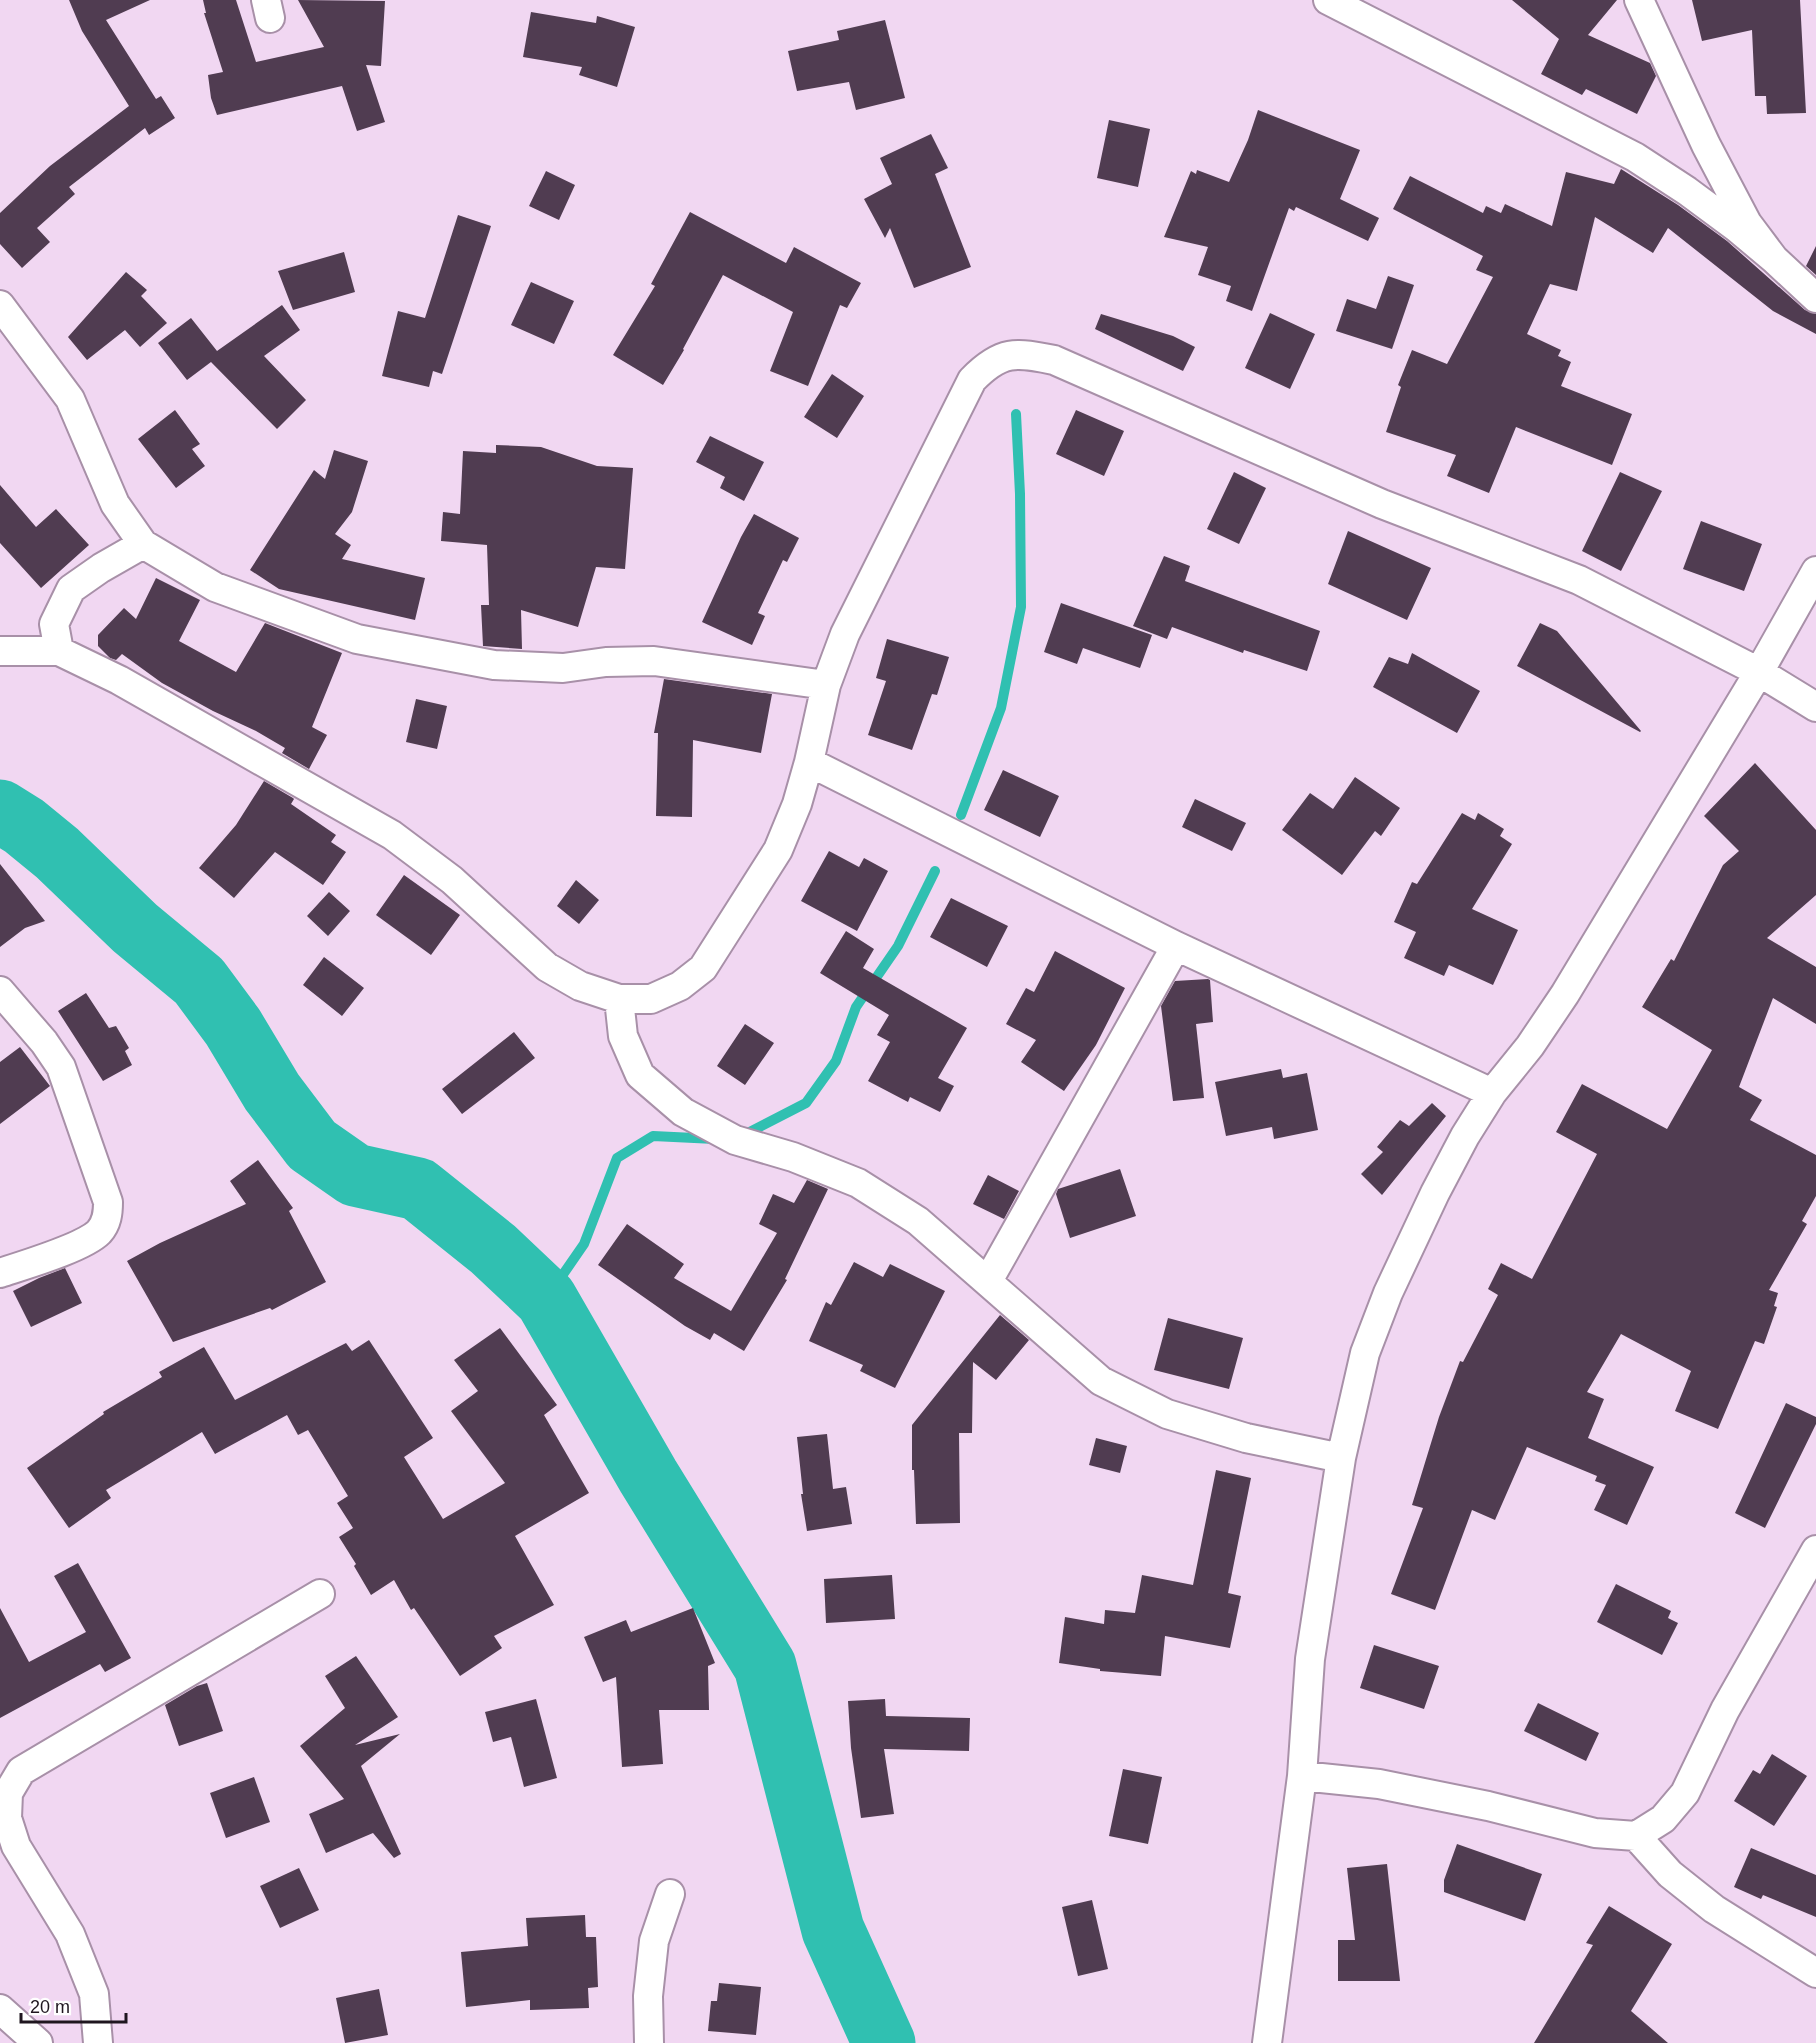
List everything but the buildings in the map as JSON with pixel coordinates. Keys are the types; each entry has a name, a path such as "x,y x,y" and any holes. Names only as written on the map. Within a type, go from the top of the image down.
{"street":[{"path":"1328,0 1635,157 1687,191 1737,228 1816,298"},
{"path":"1639,0 1706,145 1747,223 1774,259"},
{"path":"0,305 70,399 115,504 143,544 215,587 357,639 494,665 563,668 606,662 654,661 826,685"},
{"path":"0,651 59,651 120,680 392,835 452,880 547,967 580,986 619,999 651,999 680,986 703,968 777,850 796,804 809,762 826,685 845,634 871,578 972,380 988,364 1007,355 1029,355 1054,360 1382,504 1579,580 1759,672 1816,707"},
{"path":"59,651 54,624 71,589 100,568 143,544"},
{"path":"1267,2043 1302,1776 1310,1659 1341,1458 1365,1353 1388,1293 1435,1193 1465,1136 1492,1093 1530,1046 1565,994 1759,672 1816,571"},
{"path":"809,762 1176,946 1492,1093"},
{"path":"988,1281 1176,946"},
{"path":"0,991 44,1042 60,1067 108,1202 108,1217 100,1231 86,1242 0,1273"},
{"path":"619,999 623,1036 640,1075 683,1112 735,1140 793,1157 858,1183 918,1221 1101,1381 1167,1414 1246,1438 1341,1458"},
{"path":"1302,1776 1379,1784 1488,1806 1595,1833 1636,1836 1663,1820 1685,1793 1725,1710 1816,1550"},
{"path":"98,2043 94,1994 70,1934 16,1846 4,1811 8,1793 21,1771 320,1594"},
{"path":"1636,1836 1670,1874 1696,1895 1816,1973"},
{"path":"649,2043 648,1996 654,1941 670,1894"},
{"path":"0,2009 38,2043"}],"waterway":[{"path":"961,815 1001,708 1021,607 1020,494 1016,414"},
{"path":"0,811 24,826 57,853 135,928 199,981 233,1027 272,1092 312,1145 355,1175 418,1189 493,1249 546,1299 648,1476 765,1666 833,1930 884,2043"},
{"path":"742,1136 806,1103 836,1061 856,1007 898,946 935,871"},
{"path":"546,1299 584,1244 617,1158 653,1136 715,1139"}]}
